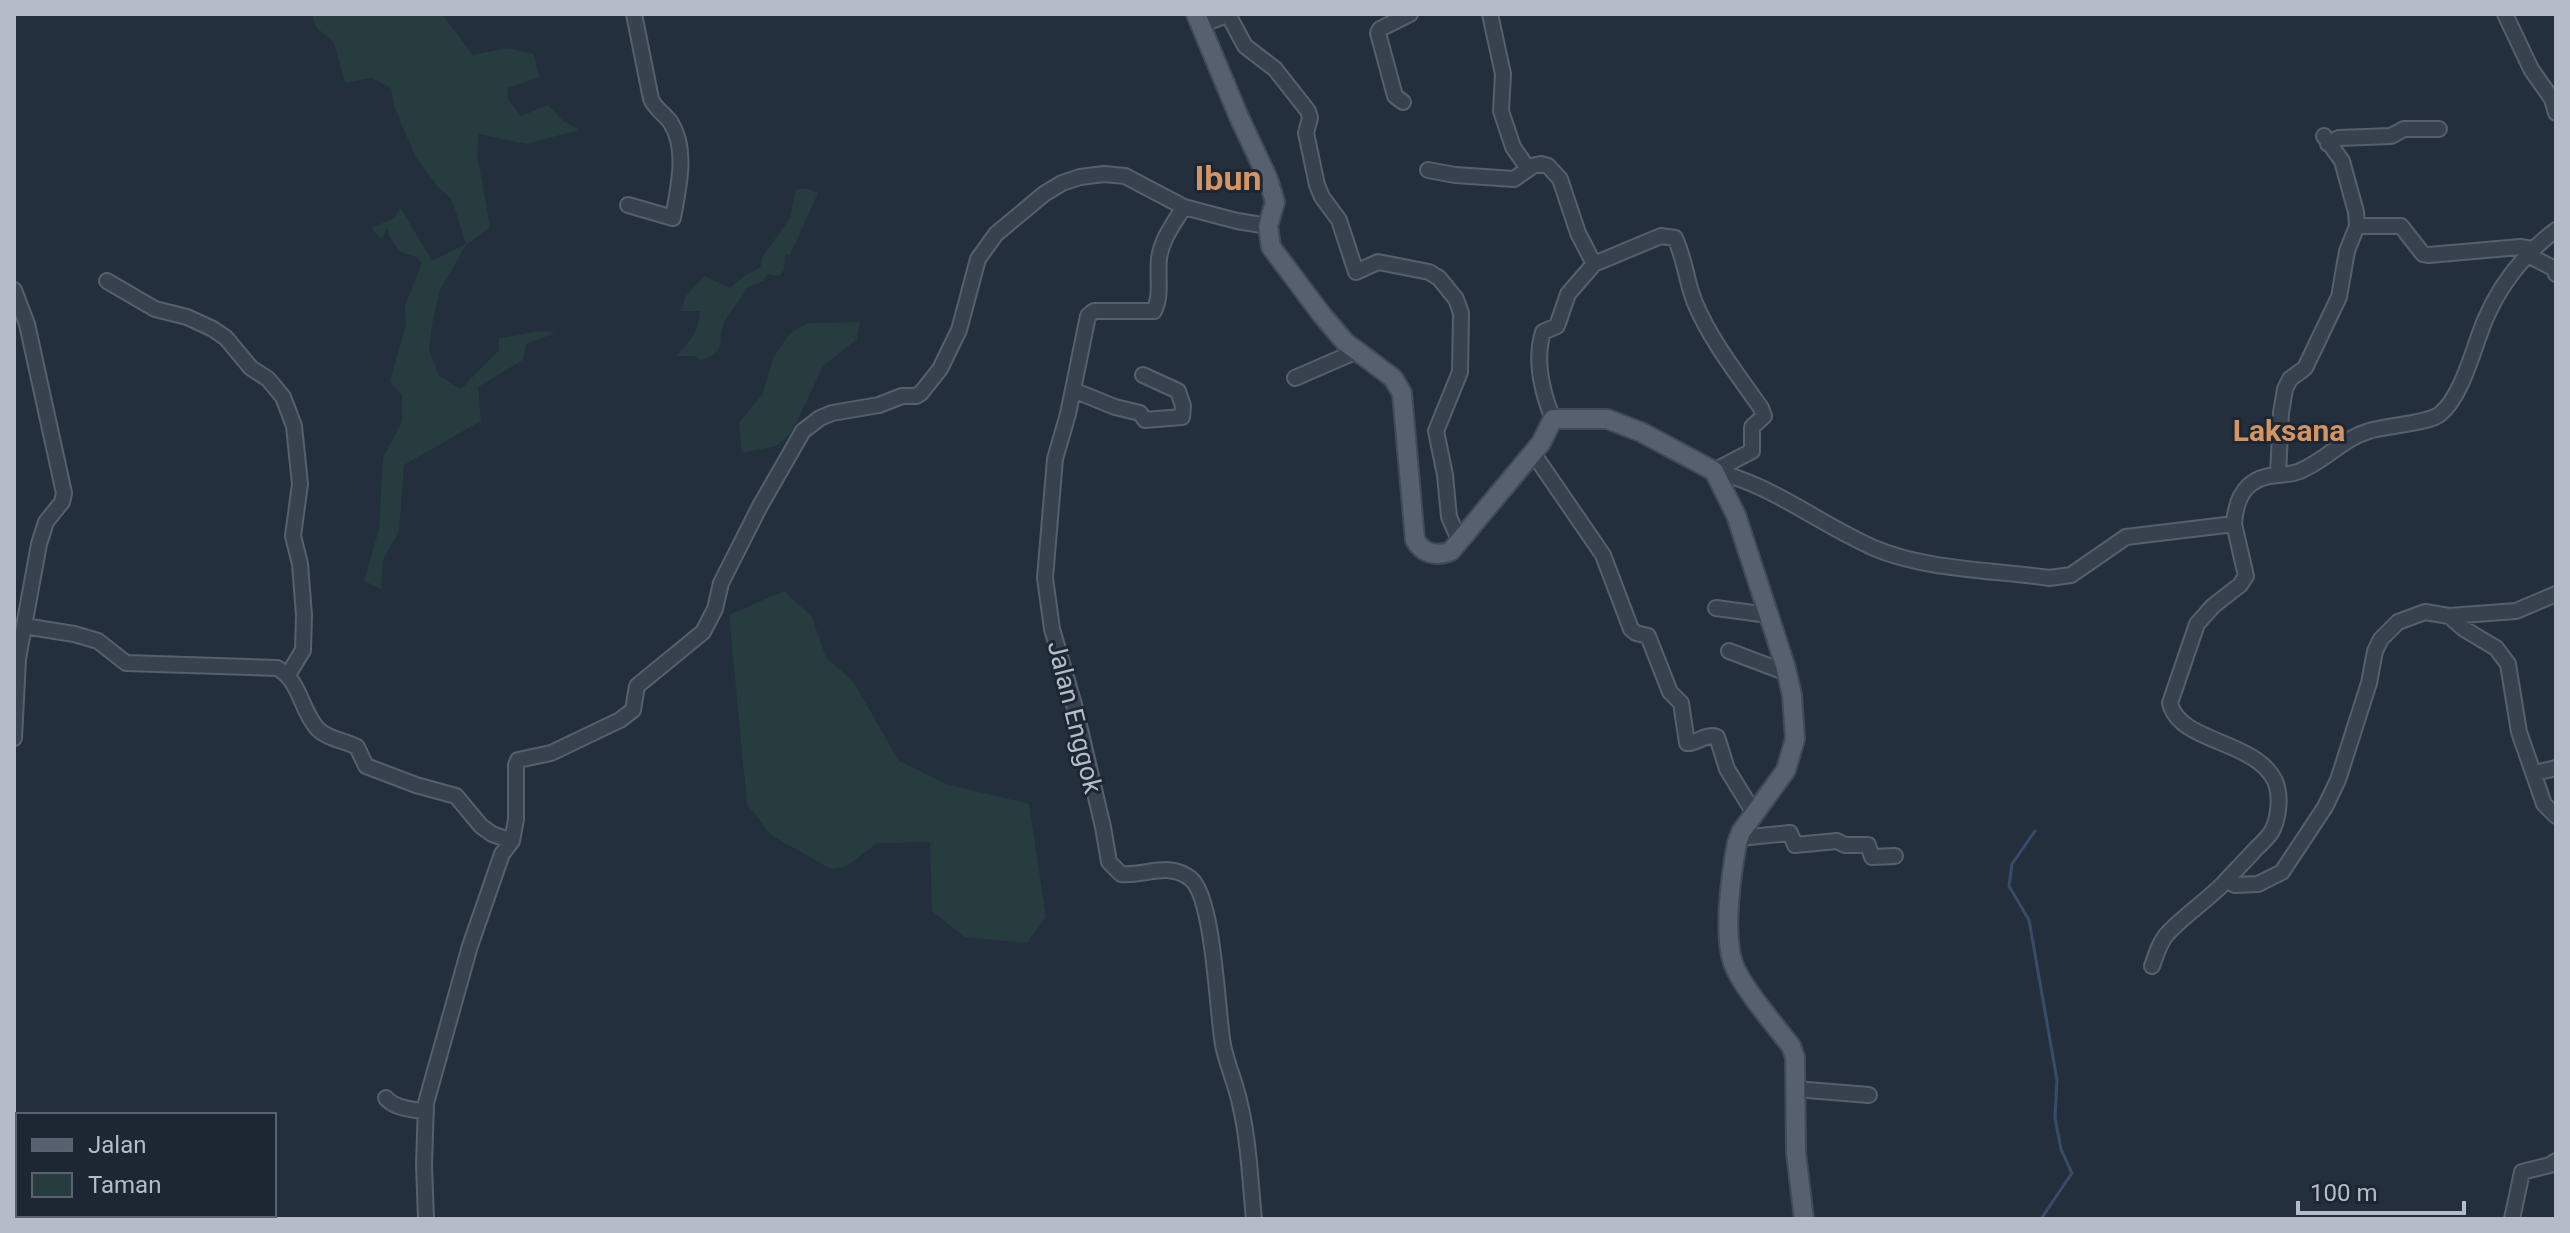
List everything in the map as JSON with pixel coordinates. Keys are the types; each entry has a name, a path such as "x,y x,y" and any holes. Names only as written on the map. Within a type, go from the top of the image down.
{"main road":[{"path":"1198,19 1268,179 1275,202 1268,226 1271,247 1345,342 1393,378 1402,393 1415,540 1421,548 1436,555 1451,551 1541,443 1553,419 1607,419 1641,432 1714,471 1736,515 1787,673 1794,715 1795,739 1786,770 1739,838 1734,858 1730,941 1733,963 1791,1046 1795,1057 1796,1153 1804,1219"}],"street":[{"path":"628,205 673,218 680,160 673,126 651,99 634,14"},
{"path":"1403,102 1395,96 1378,33 1380,29 1410,14"},
{"path":"1490,14 1503,74 1501,111 1504,125 1513,147 1530,168"},
{"path":"2505,14 2531,69 2547,89 2556,110"},
{"path":"1198,19 1230,18 1245,46 1275,69 1305,105 1310,118 1306,133 1317,185 1339,220 1356,272 1378,262 1429,272 1439,278 1456,299 1461,313 1460,372 1436,431 1449,517 1460,542"},
{"path":"2278,474 2285,389 2290,379 2305,368 2339,297 2347,251 2357,226 2342,161 2326,140 2391,136 2404,129 2439,129"},
{"path":"1428,170 1514,179 1530,168 1541,164 1548,166 1560,179 1578,233 1594,264"},
{"path":"426,1219 426,1112 431,1085 470,946 502,854 512,841 518,760 551,753 620,720 633,710 637,686 703,632 715,609 721,583 803,431 832,413 879,405 894,398 921,393 947,356 959,330 978,259 996,234 1044,194 1080,177 1104,174 1125,176 1184,207 1268,226"},
{"name":"Jalan Enggok","path":"1184,207 1160,254 1158,296 1154,311 1090,312 1055,459 1045,552 1047,602 1075,708 1109,862 1121,874 1176,870 1190,878 1202,894 1224,1047 1247,1139 1254,1219"},
{"path":"2357,226 2401,226 2423,254 2429,255 2520,247 2553,268 2556,274"},
{"path":"2152,966 2165,935 2227,880 2272,832 2279,798 2270,772 2255,759 2180,720 2170,703 2197,624 2246,576 2234,524 2236,504 2250,484 2259,479 2278,474 2290,475 2306,469 2344,441 2437,417 2443,412 2467,370 2486,317 2510,276 2530,252 2556,230"},
{"path":"1553,419 1544,397 1540,341 1543,332 1557,326 1568,294 1594,264 1661,236 1675,238 1683,254 1695,304 1764,416 1752,427 1752,451 1714,471"},
{"path":"107,281 155,309 187,317 213,329 226,338 251,368 268,379 283,397 294,426 300,484 293,536 300,564 304,615 303,650 288,675"},
{"path":"14,290 27,324 64,493 62,502 41,532 18,659 14,738"},
{"path":"1295,378 1357,351"},
{"path":"1073,390 1115,407 1140,413 1145,420 1182,417 1183,406 1178,391 1143,375"},
{"path":"1533,453 1603,555 1633,631 1648,636 1670,692 1681,703 1687,743 1703,737 1717,737 1725,765 1754,813"},
{"path":"1714,471 1753,481 1853,537 1889,553 1937,564 2049,578 2071,575 2126,537 2234,524"},
{"path":"2227,880 2235,885 2258,884 2282,872 2325,807 2338,780 2369,683 2375,651 2381,639 2398,622 2425,612 2449,616 2516,611 2556,594"},
{"path":"1716,608 1768,615"},
{"path":"2449,616 2504,656 2519,732 2544,804 2556,816"},
{"path":"24,626 98,641 126,663 277,668 288,675 317,729 357,747 366,766 456,796 481,826 492,834 512,841"},
{"path":"1729,651 1787,673"},
{"path":"2535,773 2556,768"},
{"path":"1739,838 1790,833 1795,845 1839,841 1845,845 1868,845 1872,857 1895,856"},
{"path":"1795,1089 1869,1095"},
{"path":"386,1098 397,1106 426,1112"},
{"path":"2512,1219 2522,1172 2556,1161"}],"green space":[{"path":"312,14 442,14 473,55 507,48 534,54 539,77 508,88 507,98 521,116 548,105 563,121 579,130 526,144 479,134 477,154 490,227 466,245 440,290 429,350 439,376 461,389 499,350 499,338 534,332 555,333 526,344 523,360 478,387 481,421 404,465 399,531 383,560 381,589 364,581 379,529 383,458 402,421 402,395 390,382 406,324 405,306 422,263 417,257 398,248 387,229 381,239 371,228 395,218 400,207 432,261 466,244 452,200 415,156 394,106 391,88 372,78 345,83 334,43 316,27"},
{"path":"796,189 818,193 790,255 785,254 784,270 779,276 768,274 763,281 746,288 725,321 715,353 700,360 694,356 676,356 693,336 699,318 700,311 681,311 686,296 704,276 730,288 760,268 763,256 790,218"},
{"path":"860,322 857,339 823,366 791,434 776,446 742,453 739,423 762,395 774,356 790,333 808,323"},
{"path":"784,591 812,617 826,658 853,681 899,761 946,784 1029,804 1046,917 1027,943 965,937 932,911 930,842 877,843 847,866 831,869 771,835 747,804 729,615"}],"waterway":[{"path":"2035,831 2012,864 2009,886 2029,920 2057,1080 2055,1118 2061,1149 2072,1173 2041,1219"}],"district":[{"name":"Ibun","path":"1228,178"},
{"name":"Laksana","path":"2289,431"}]}
